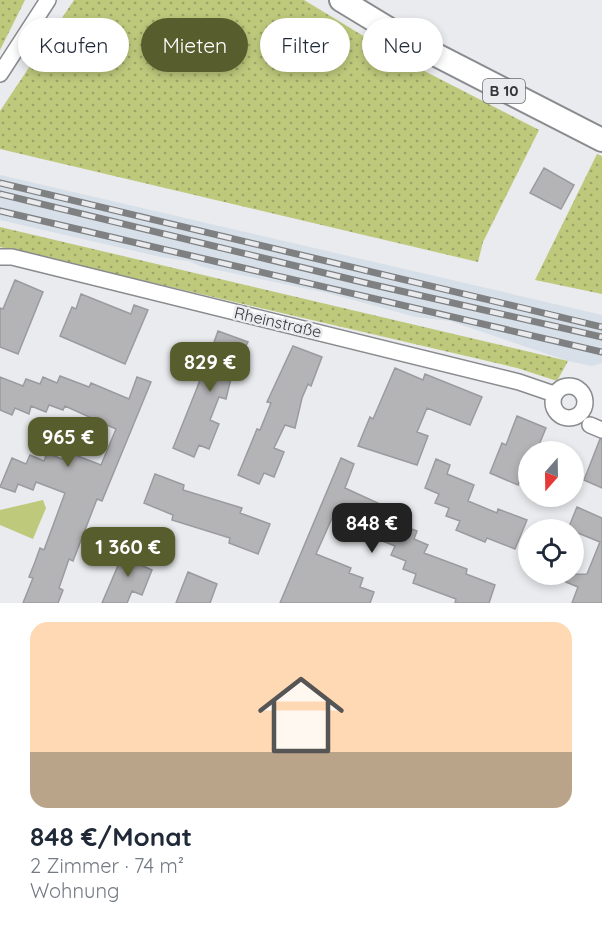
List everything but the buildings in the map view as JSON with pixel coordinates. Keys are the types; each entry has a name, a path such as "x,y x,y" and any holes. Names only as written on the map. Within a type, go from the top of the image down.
{"main road":[{"name":"B 10","path":"341,0 417,46 602,140"}],"street":[{"path":"0,74 48,0"},
{"name":"Rheinstraße","path":"0,257 12,256 326,333 519,382 554,394"}],"shaded area":[{"path":"0,175 602,315 602,363 592,366 568,361 450,321 416,317 327,293 0,220"}],"green space":[{"path":"0,0 25,0 0,50"},
{"path":"74,0 304,0 334,18 260,18 260,72 350,72 350,28 362,35 362,72 426,72 539,130 483,242 478,262 0,149 0,111 26,72 129,72 129,18 62,18"},
{"path":"597,154 602,156 602,294 535,280"},
{"path":"0,227 568,361 557,381 517,368 0,247"},
{"path":"43,500 46,508 33,539 0,525 0,510"}],"railway":[{"path":"0,183 602,327"},
{"path":"0,194 370,284 602,337"},
{"path":"0,211 602,352"}]}
